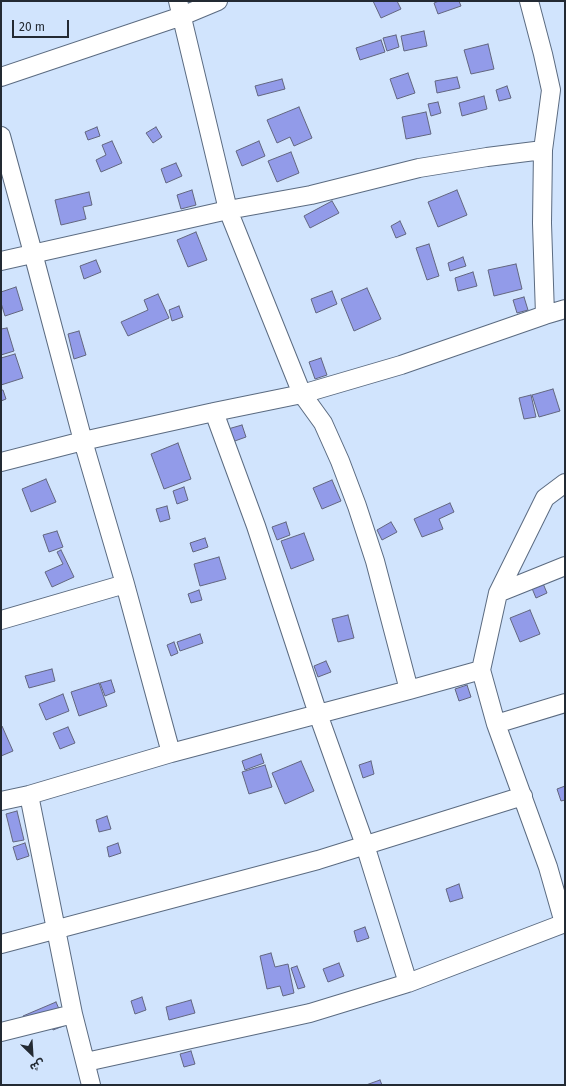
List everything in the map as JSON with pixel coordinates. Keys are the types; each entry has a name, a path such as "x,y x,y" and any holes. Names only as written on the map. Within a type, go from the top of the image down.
{"street":[{"path":"1,76 180,8 218,1"},
{"path":"529,1 543,54 558,89 543,150 542,223 545,315"},
{"path":"180,8 228,210 302,394 323,422 357,506 375,561 409,690"},
{"path":"1,136 34,253 83,441 125,584 171,753"},
{"path":"1,261 228,210 311,195 419,168 543,150"},
{"path":"1,462 83,441 302,394 401,365 565,309"},
{"path":"214,412 256,526 318,714 365,845 408,983"},
{"path":"86,1062 310,1013 408,983 564,923 548,867 496,724 481,670 498,593 545,498 565,483"},
{"path":"498,593 565,566"},
{"path":"1,620 125,584"},
{"path":"1,801 171,753 481,670"},
{"path":"496,724 565,703"},
{"path":"29,794 56,930 91,1085"},
{"path":"1,944 318,860 523,796"},
{"path":"1,1032 74,1014"}],"building":[{"path":"373,1 397,1 401,9 381,18"},
{"path":"439,1 459,1 461,6 438,14 434,3"},
{"path":"424,31 427,46 404,51 401,36"},
{"path":"396,35 399,47 387,51 383,38"},
{"path":"381,40 385,52 360,60 356,48"},
{"path":"488,44 494,69 471,74 464,50"},
{"path":"408,73 415,93 397,99 390,79"},
{"path":"457,77 460,88 437,93 435,81"},
{"path":"282,79 285,89 258,96 255,86"},
{"path":"507,86 511,98 499,101 496,90"},
{"path":"484,96 487,109 462,116 459,103"},
{"path":"438,102 441,113 431,116 428,104"},
{"path":"299,107 312,138 294,146 290,137 277,143 267,120"},
{"path":"426,112 431,134 406,139 402,117"},
{"path":"97,127 100,136 88,140 85,132"},
{"path":"156,127 162,137 153,143 146,133"},
{"path":"112,141 122,163 101,172 96,160 106,155 102,145"},
{"path":"259,141 265,156 242,166 236,151"},
{"path":"291,152 299,173 277,182 268,161"},
{"path":"176,163 182,176 166,183 161,169"},
{"path":"192,190 196,205 181,209 177,195"},
{"path":"457,190 467,215 438,227 428,202"},
{"path":"89,192 92,205 83,207 86,219 61,225 55,200"},
{"path":"332,201 339,213 310,228 304,216"},
{"path":"400,221 406,234 396,238 391,226"},
{"path":"196,232 207,260 188,267 177,240"},
{"path":"429,244 439,276 427,280 416,248"},
{"path":"463,257 466,266 450,271 448,263"},
{"path":"96,260 101,272 84,279 80,266"},
{"path":"516,264 522,289 494,296 488,270"},
{"path":"473,272 477,286 458,291 455,278"},
{"path":"16,287 23,310 5,316 1,303 1,292"},
{"path":"367,288 381,319 354,331 341,299"},
{"path":"332,291 337,304 316,313 311,299"},
{"path":"158,294 169,318 128,336 121,322 148,310 144,300"},
{"path":"524,297 528,310 517,313 513,300"},
{"path":"179,306 183,317 172,321 169,310"},
{"path":"7,328 14,351 1,355 1,329"},
{"path":"79,331 86,355 74,359 68,334"},
{"path":"15,354 23,378 1,385 1,358"},
{"path":"321,358 327,375 315,379 309,362"},
{"path":"553,389 560,411 539,417 532,395"},
{"path":"1,390 3,390 6,399 1,401"},
{"path":"531,395 536,417 524,419 519,398"},
{"path":"242,425 246,437 232,442 228,429"},
{"path":"178,443 191,479 164,489 151,454"},
{"path":"46,479 56,502 31,512 22,489"},
{"path":"332,480 341,501 322,509 313,488"},
{"path":"184,487 188,500 177,504 173,491"},
{"path":"450,503 454,512 439,519 443,529 422,537 414,519"},
{"path":"167,506 170,519 160,522 156,509"},
{"path":"286,522 290,535 277,540 272,527"},
{"path":"391,522 397,532 382,540 377,530"},
{"path":"57,531 63,547 49,552 43,535"},
{"path":"304,533 314,560 291,569 281,541"},
{"path":"205,538 208,547 193,552 190,543"},
{"path":"61,550 74,577 52,587 45,572 63,564 57,552"},
{"path":"219,557 226,579 200,586 194,564"},
{"path":"542,581 547,593 536,598 531,586"},
{"path":"199,590 202,600 191,603 188,594"},
{"path":"530,610 540,634 520,642 510,618"},
{"path":"348,615 354,638 338,642 332,619"},
{"path":"200,634 203,643 180,651 177,642"},
{"path":"174,642 178,653 171,656 167,645"},
{"path":"326,661 331,672 318,677 314,666"},
{"path":"52,669 55,681 29,688 25,676"},
{"path":"111,680 115,692 105,696 100,683"},
{"path":"99,683 107,706 79,716 71,692"},
{"path":"467,685 471,697 459,701 455,689"},
{"path":"63,694 69,711 46,720 39,704"},
{"path":"1,726 13,751 1,756"},
{"path":"68,727 75,743 60,749 53,733"},
{"path":"261,754 264,763 245,770 242,761"},
{"path":"301,761 314,791 285,804 272,773"},
{"path":"371,761 374,774 363,778 359,765"},
{"path":"265,765 272,787 249,794 242,772"},
{"path":"565,786 565,800 561,801 557,789"},
{"path":"17,811 24,840 13,842 6,814"},
{"path":"107,816 111,829 99,832 96,820"},
{"path":"25,843 29,856 17,860 13,847"},
{"path":"118,843 121,853 109,857 107,847"},
{"path":"459,884 463,898 450,902 446,889"},
{"path":"365,927 369,938 357,942 354,931"},
{"path":"271,953 275,967 288,964 294,993 283,996 280,986 267,989 260,956"},
{"path":"339,963 344,976 328,982 323,969"},
{"path":"297,966 305,987 298,989 291,968"},
{"path":"142,997 146,1010 135,1014 131,1001"},
{"path":"191,1000 195,1013 169,1020 166,1007"},
{"path":"56,1002 66,1025 53,1030 51,1025 30,1033 23,1016"},
{"path":"191,1051 195,1064 184,1067 180,1054"},
{"path":"380,1080 382,1085 366,1085"}]}
